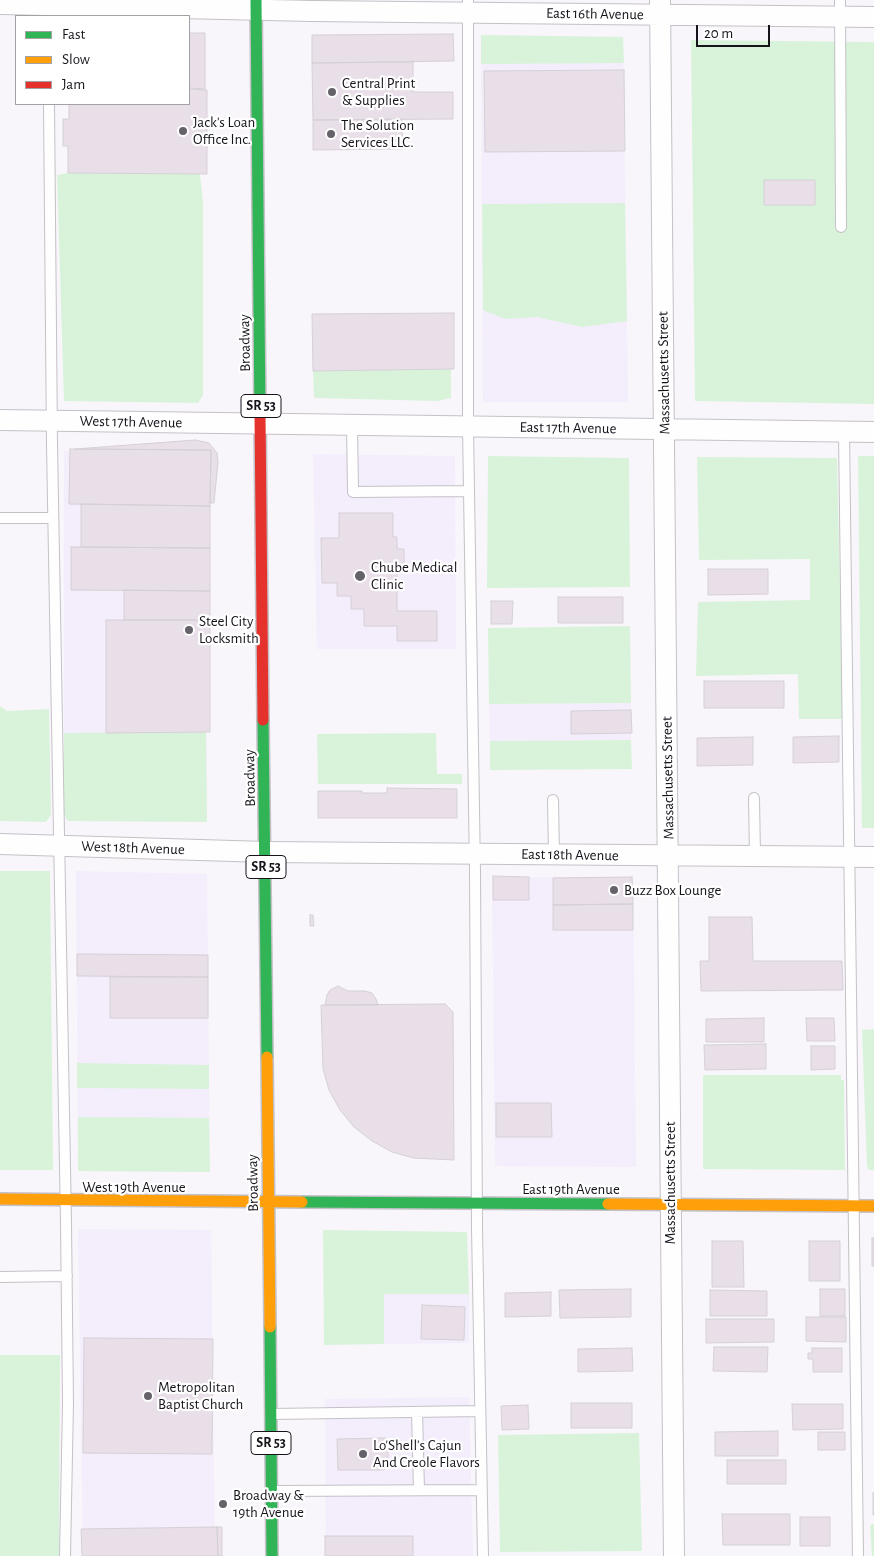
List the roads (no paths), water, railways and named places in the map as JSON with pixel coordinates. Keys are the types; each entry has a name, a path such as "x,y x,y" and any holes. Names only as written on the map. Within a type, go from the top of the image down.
{"main road":[{"name":"Broadway","path":"256,5 272,1556"},
{"name":"West 19th Avenue","path":"0,1199 268,1202"},
{"name":"East 19th Avenue","path":"268,1202 874,1206"}],"street":[{"name":"East 16th Avenue","path":"0,4 48,7 256,5 840,8 874,17"},
{"name":"Massachusetts Street","path":"660,7 674,1556"},
{"name":"West 17th Avenue","path":"0,420 261,424"},
{"name":"East 17th Avenue","path":"261,424 874,432"},
{"name":"West 18th Avenue","path":"0,844 266,852"},
{"name":"East 18th Avenue","path":"266,852 874,857"}],"lane":[{"path":"468,6 468,427 474,854 476,1204 483,1556"},
{"path":"840,8 841,227"},
{"path":"49,105 51,421 67,1276 68,1403 65,1556"},
{"path":"352,425 353,492 469,491"},
{"path":"844,432 858,1556"},
{"path":"0,518 53,518"},
{"path":"754,798 755,856"},
{"path":"553,800 554,855"},
{"path":"0,1277 67,1276"},
{"path":"270,1414 480,1411"},
{"path":"417,1412 419,1490"},
{"path":"272,1491 482,1490"}],"place":[{"name":"Central Print & Supplies","path":"332,92"},
{"name":"Jack's Loan Office Inc.","path":"183,131"},
{"name":"The Solution Services LLC.","path":"331,134"},
{"name":"Chube Medical Clinic","path":"360,576"},
{"name":"Steel City Locksmith","path":"189,630"},
{"name":"Buzz Box Lounge","path":"614,890"},
{"name":"Metropolitan Baptist Church","path":"148,1396"},
{"name":"Lo'Shell's Cajun And Creole Flavors","path":"363,1454"},
{"name":"Broadway & 19th Avenue","path":"223,1504"}]}
